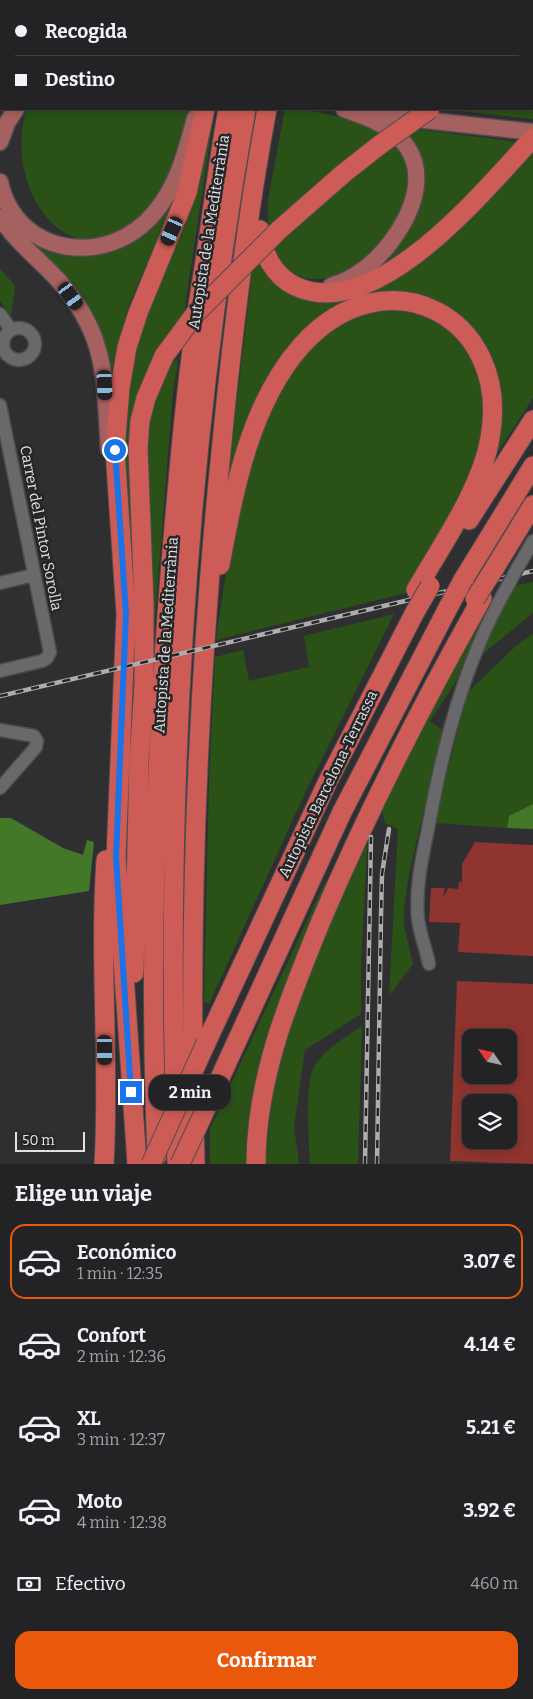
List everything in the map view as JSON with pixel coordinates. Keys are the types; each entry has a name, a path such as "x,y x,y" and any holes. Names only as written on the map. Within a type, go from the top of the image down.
{"highway":[{"path":"137,1164 116,857 126,614 115,450 123,368 138,313 187,193 205,110"},
{"name":"Autopista de la Mediterrània","path":"157,1164 154,975 162,687 176,504 192,338 228,110"},
{"name":"Autopista de la Mediterrània","path":"179,1164 172,914 180,682 194,493 210,342 246,110"},
{"path":"266,113 259,220 260,235 275,270 296,287 318,292 342,290 372,280 408,261 437,238 531,138"},
{"path":"200,1164 197,774 209,569 225,406 246,244 266,113"},
{"path":"136,1143 134,921 139,760 144,684 144,603 138,448 146,398 164,356 195,314 279,230 344,173 381,144 436,114"},
{"path":"205,639 242,468 259,417 272,388 298,349 328,321 351,309 378,302 413,302 426,306 449,319 464,331 475,345 488,371 491,384 492,426 483,466 423,588"},
{"name":"Autopista Barcelona-Terrassa","path":"152,1164 200,1039 274,895 409,613 423,588 533,420"},
{"name":"Autopista Barcelona-Terrassa","path":"179,1164 342,812 463,580 533,466"},
{"path":"221,1076 248,1032 318,885 371,782 533,505"},
{"path":"256,1164 258,1121 268,1067 289,1001 304,962 348,860 478,599"},
{"path":"104,1164 106,1098 102,917 108,834 123,696"},
{"path":"194,1164 200,1039"}],"main road":[{"path":"0,142 7,123 15,110"},
{"path":"0,182 5,198 19,218 29,229 52,243 66,247 94,248 120,241 144,225 164,200 182,164 198,110"},
{"path":"296,287 310,289 332,286 361,272 380,256 394,237 408,217 416,196 418,176 416,166 401,139 382,124 347,110"},
{"path":"361,110 406,118 436,114"},
{"path":"409,110 436,114 531,138"},
{"path":"0,217 21,244 71,296 94,333 103,364 114,521 122,546"}],"street":[{"path":"0,314 12,330"},
{"path":"26,329 35,341 31,355 18,360 5,360 2,347 5,337 12,330 26,329"},
{"name":"Carrer del Pintor Sorolla","path":"0,405 3,440 50,652 47,658 0,671"},
{"path":"429,964 418,919 420,871 436,788 468,669 490,616 533,541"},
{"path":"0,583 34,575"},
{"path":"0,730 34,736 37,741 36,747 0,788"}],"green space":[{"path":"27,110 189,110 171,169 160,191 153,201 125,229 98,240 73,237 52,222 35,200 25,172 22,141"},
{"path":"211,110 215,110 184,312 146,371 133,424 130,467 135,658 131,658 123,468 128,392 133,354"},
{"path":"285,110 303,110 335,116 359,123 382,133 268,230 268,200"},
{"path":"452,110 533,110 533,119"},
{"path":"415,129 519,142 433,230 393,259 372,270 413,219 405,136"},
{"path":"395,143 405,161 409,182 404,205 392,228 374,250 353,266 331,277 308,278 288,269 272,246 337,186"},
{"path":"533,146 533,398 492,461 500,392 491,357 469,325 453,312 439,304 414,295 307,333 226,494 253,264 260,258 268,274 364,290"},
{"path":"170,202 173,203 129,305 112,370 109,370 105,350 19,235 44,244 137,238 152,226"},
{"path":"0,268 15,286 11,316 0,301"},
{"path":"394,308 420,315 442,325 461,340 475,363 483,393 483,423 477,453 467,483 453,512 406,593 216,640 228,560 237,516 249,472 264,429 282,390 304,356 330,329 353,317"},
{"path":"168,360 178,361 173,391 152,655 143,436"},
{"path":"533,582 533,613 479,657 500,612 515,586"},
{"path":"486,607 457,680 430,721 442,730 409,874 404,909 404,926 413,964 389,996 398,829 385,823 382,809 384,800"},
{"path":"394,614 304,795 209,1004 204,1002 209,781 215,657 243,650 249,681 309,667 304,636"},
{"path":"533,634 533,804 509,816 507,828 435,823 467,693 517,645"},
{"path":"533,804 533,829 507,828 509,816"},
{"path":"0,818 11,818 63,848 83,855 87,840 94,842 89,891 0,905"},
{"path":"368,833 361,963 361,1014 305,1050 294,1127 299,1164 265,1164 274,1080 296,1005"},
{"path":"325,882 320,902 282,999 264,1052 252,1107 248,1164 210,1164 210,1129"},
{"path":"362,1026 358,1164 310,1164 308,1098 309,1084 315,1065 337,1043"}],"building":[{"path":"475,842 533,845 533,956 458,952 460,923 429,922 431,888 445,888 443,898 448,888 458,889 459,882 462,882 462,864"},
{"path":"457,981 533,984 533,1164 450,1161"}],"railway":[{"path":"0,696 533,571"},
{"path":"377,1164 382,874 389,829"},
{"path":"365,1164 371,837"}],"route":[{"path":"115,450 126,614 122,735 116,813 116,857 131,1092"}]}
